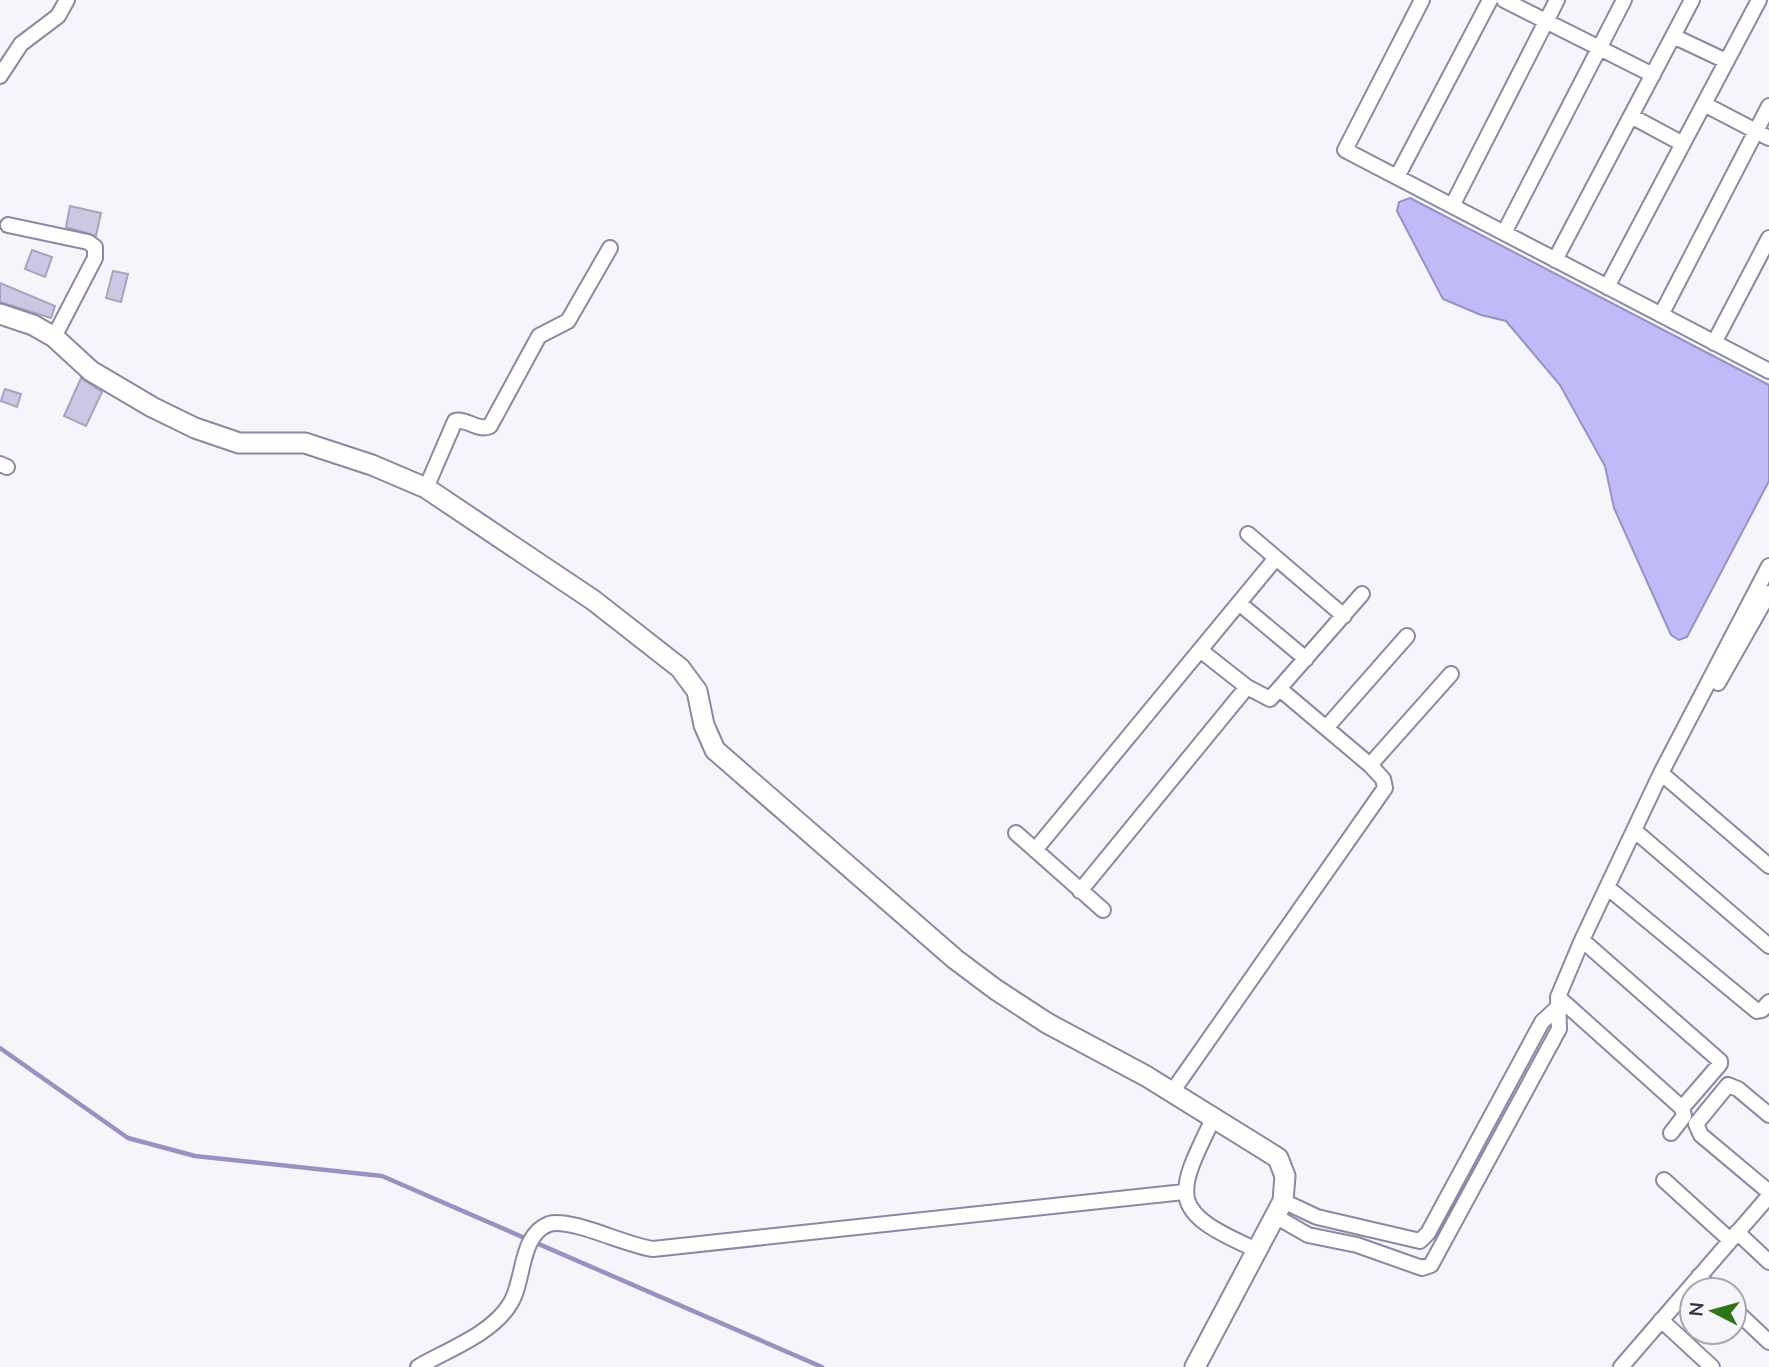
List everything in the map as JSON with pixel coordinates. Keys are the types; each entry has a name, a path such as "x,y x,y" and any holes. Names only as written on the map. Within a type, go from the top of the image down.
{"street":[{"path":"0,76 21,44 58,16 67,0"},
{"path":"1422,0 1345,150 1714,343 1768,368"},
{"path":"1397,177 1490,0"},
{"path":"1504,0 1653,75"},
{"path":"1451,206 1557,0"},
{"path":"1504,233 1624,0"},
{"path":"1555,260 1692,0"},
{"path":"1607,287 1759,0"},
{"path":"1673,36 1727,61"},
{"path":"1704,104 1763,134"},
{"path":"1661,315 1763,134 1769,106"},
{"path":"1631,117 1683,144"},
{"path":"8,225 88,242 95,247 94,258 54,337"},
{"path":"1714,343 1769,238"},
{"path":"426,488 455,421 460,420 482,428 490,426 539,336 568,321 611,248"},
{"path":"0,314 33,325 54,337 91,370 118,388 204,432 239,443 305,443 372,465 426,488 593,600 661,651 692,680 704,725 715,750 955,959 1047,1023 1172,1092 1278,1158 1285,1176 1279,1208 1195,1367"},
{"path":"1248,534 1344,616"},
{"path":"1034,850 1276,558"},
{"path":"1279,1208 1407,1240 1420,1241 1428,1233 1542,1022 1557,1003 1582,940 1661,773 1769,566"},
{"path":"1686,729 1730,665 1769,593"},
{"path":"1200,650 1266,699 1281,690 1362,594"},
{"path":"1238,603 1306,659"},
{"path":"1326,728 1406,636"},
{"path":"1370,765 1451,674"},
{"path":"1080,891 1247,687"},
{"path":"1172,1092 1384,790 1383,779 1370,765 1281,690"},
{"path":"1661,773 1769,866"},
{"path":"1634,830 1769,946"},
{"path":"1016,833 1103,911"},
{"path":"1607,887 1757,1011 1762,1010 1769,1002"},
{"path":"1582,940 1719,1059 1719,1065 1682,1108"},
{"path":"1557,1003 1682,1108 1684,1116 1671,1133"},
{"path":"1279,1208 1308,1235 1357,1245 1422,1268 1431,1265 1559,1029 1557,1003"},
{"path":"1699,1276 1769,1194 1701,1135 1696,1124 1728,1084 1769,1115"},
{"path":"1214,1117 1187,1171 1184,1192 1197,1217 1212,1230 1256,1250"},
{"path":"1664,1180 1769,1262"},
{"path":"418,1367 495,1322 511,1303 533,1236 550,1224 573,1225 632,1246 653,1249 1184,1192"},
{"path":"1621,1367 1678,1300"},
{"path":"1661,1320 1712,1367"},
{"path":"1748,1322 1769,1342"}],"shaded area":[{"path":"1410,198 1769,385 1769,481 1687,637 1679,640 1671,635 1614,508 1605,466 1560,385 1506,321 1481,315 1443,299 1397,211 1399,202"}],"building":[{"path":"70,206 101,213 96,236 66,227"},
{"path":"32,250 52,257 45,277 25,269"},
{"path":"113,271 128,274 121,302 106,298"},
{"path":"0,283 55,306 51,318 0,302"},
{"path":"81,378 102,392 86,426 64,416"},
{"path":"5,389 21,394 17,407 1,401"}],"waterway":[{"path":"0,1048 128,1138 195,1156 382,1176 822,1367"}]}
